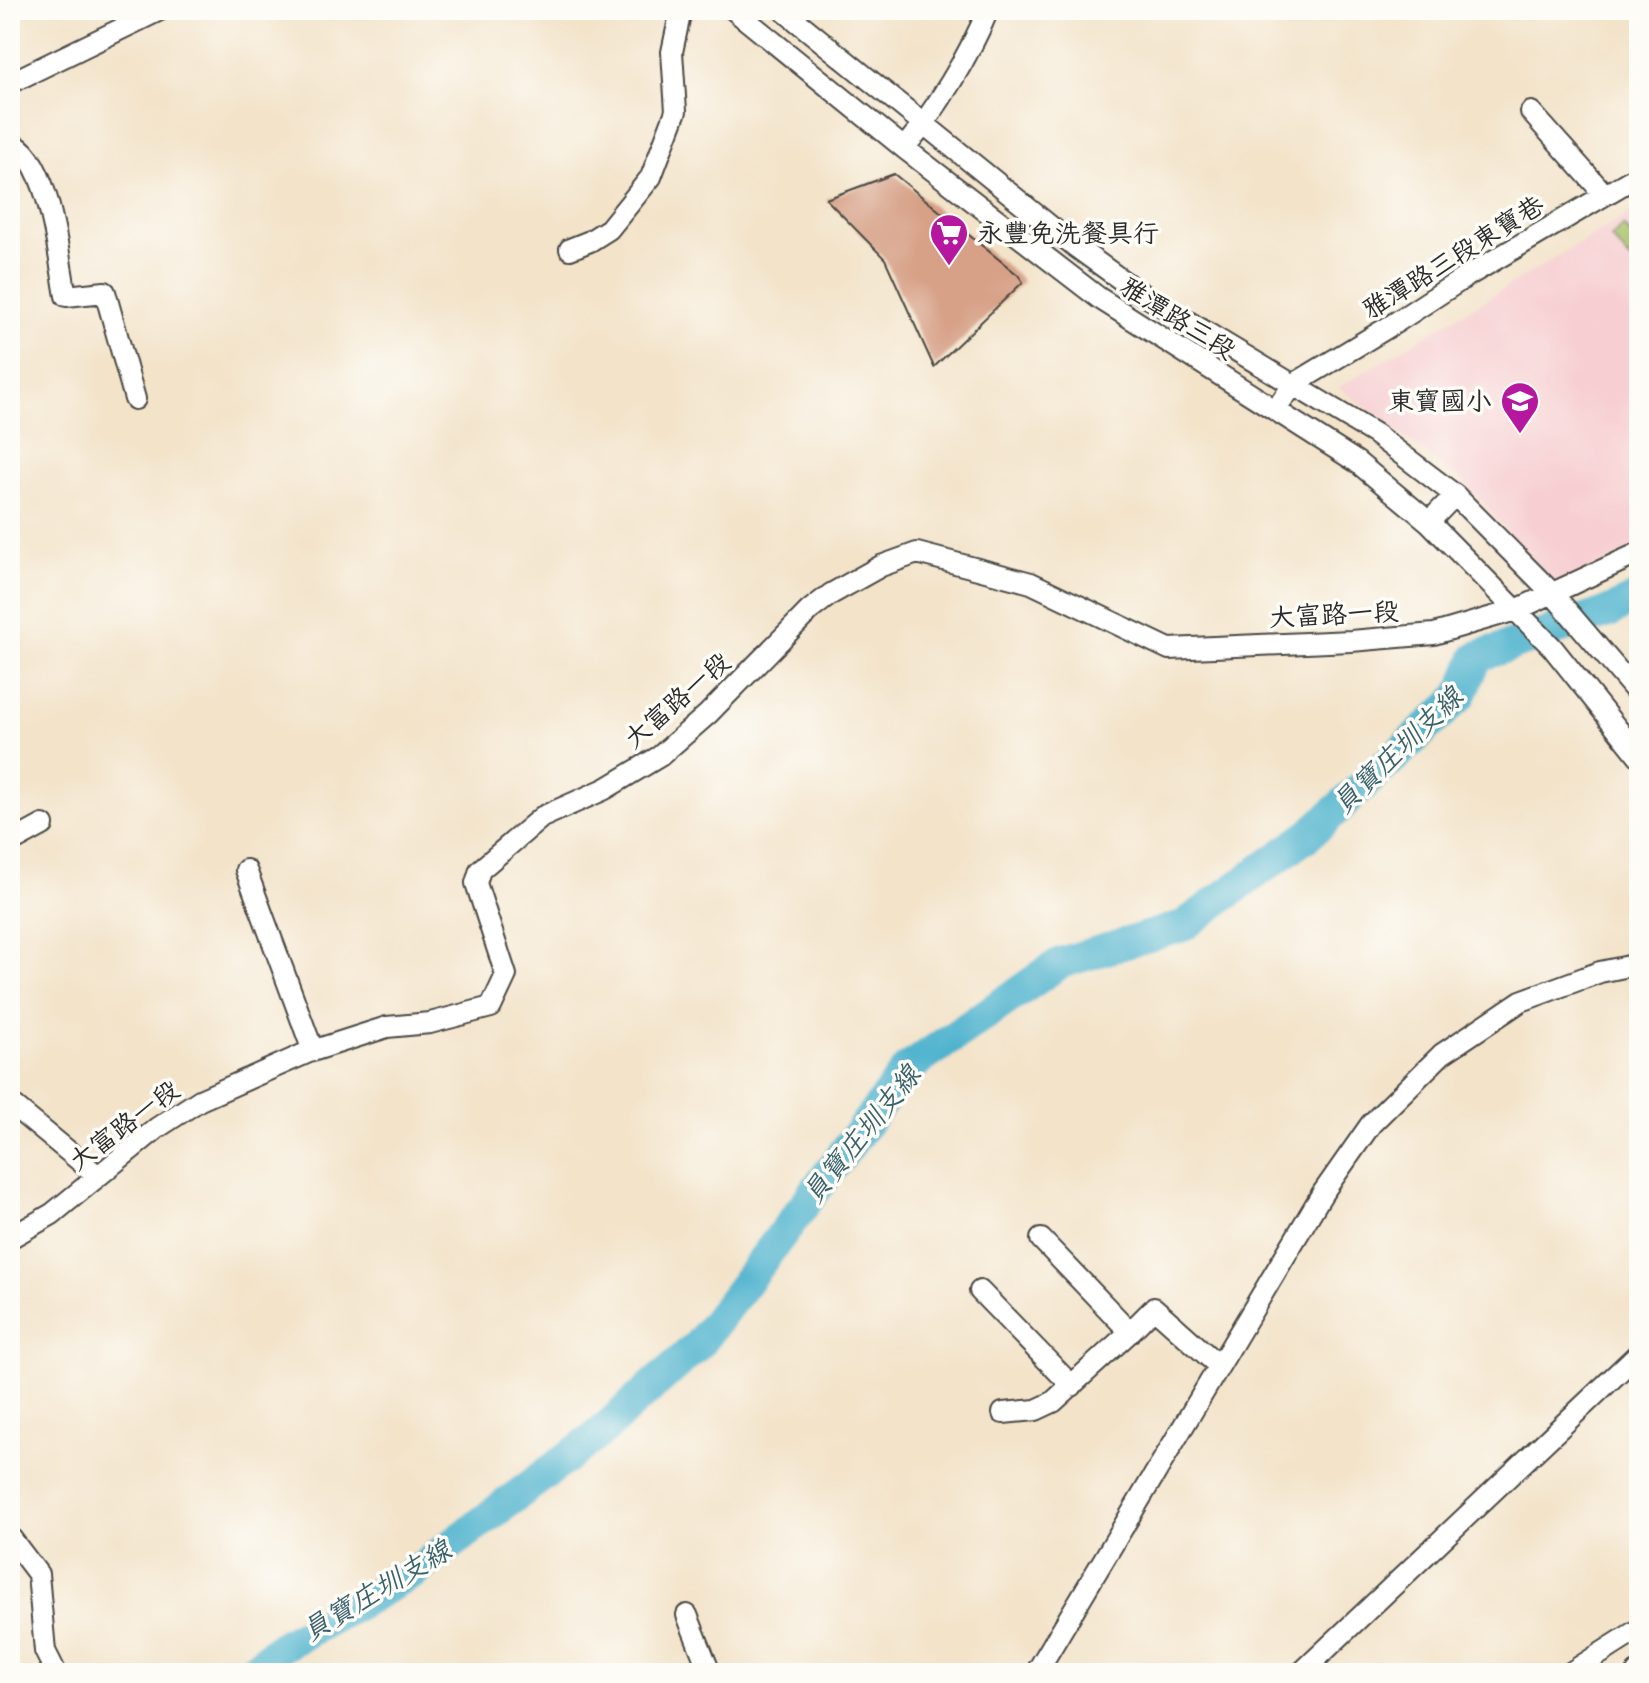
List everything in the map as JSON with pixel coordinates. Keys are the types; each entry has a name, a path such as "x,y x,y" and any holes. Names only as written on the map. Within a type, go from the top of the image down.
{"street":[{"path":"10,83 160,10"},
{"path":"570,249 609,229 651,177 676,111 672,52 681,10"},
{"name":"雅潭路三段","path":"734,10 904,148 1099,298 1357,462 1429,522 1552,647 1639,756"},
{"name":"雅潭路三段","path":"783,10 1076,247 1134,289 1375,434 1455,495 1552,593 1639,695"},
{"path":"904,148 924,125 988,10"},
{"path":"1531,112 1605,195"},
{"path":"10,143 19,146 34,163 47,199 66,296 105,292 135,399"},
{"name":"雅潭路三段東寶巷","path":"1294,384 1464,278 1639,175"},
{"path":"1276,409 1294,384"},
{"path":"1429,522 1455,495"},
{"name":"大富路一段","path":"10,1238 52,1214 157,1128 200,1100 313,1051 387,1027 430,1023 491,1007 506,975 476,883 480,870 542,817 605,789 660,756 708,714 810,610 831,594 881,566 917,553 1031,583 1169,649 1434,634 1516,610"},
{"path":"1516,610 1639,553"},
{"path":"10,843 43,825"},
{"path":"246,870 313,1051"},
{"path":"1036,1673 1322,1194 1371,1124 1442,1054 1521,1001 1600,972 1639,964"},
{"path":"10,1103 98,1176"},
{"path":"1041,1239 1130,1332"},
{"path":"980,1291 1072,1386"},
{"path":"1003,1413 1036,1410 1053,1402 1154,1308 1219,1366"},
{"path":"1301,1673 1639,1353"},
{"path":"10,1537 38,1574 45,1651 56,1673"},
{"path":"687,1615 710,1673"},
{"path":"1570,1673 1639,1629"}],"shaded area":[{"name":"東寶國小","path":"1639,208 1639,547 1553,585 1465,483 1339,387"}],"green space":[{"path":"1623,226 1639,244 1639,269 1611,238"}],"building":[{"name":"永豐免洗餐具行","path":"894,174 1023,282 934,367 885,259 826,199"}],"waterway":[{"name":"員寶庄圳支線","path":"247,1673 279,1648 415,1572 600,1433 699,1344 907,1069 1060,963 1183,926 1309,835 1461,696 1477,657 1611,611 1639,597"}],"place":[{"name":"永豐免洗餐具行","path":"949,267"},
{"name":"東寶國小","path":"1520,435"}]}
